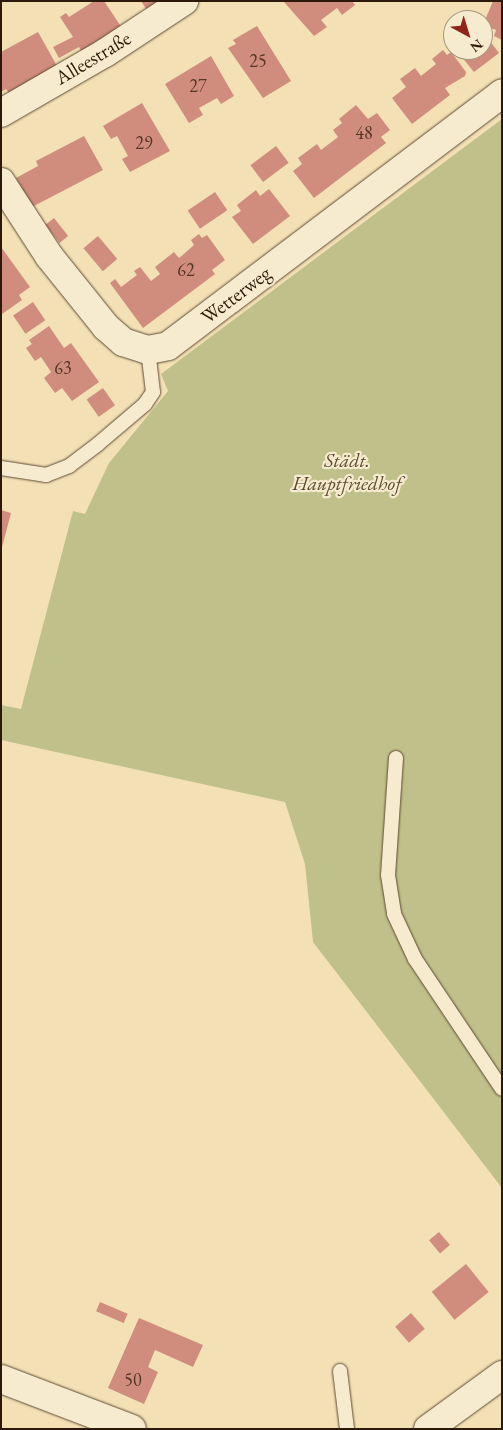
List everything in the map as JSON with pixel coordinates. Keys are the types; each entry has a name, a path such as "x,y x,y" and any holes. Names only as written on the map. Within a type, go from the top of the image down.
{"street":[{"name":"Alleestraße","path":"1,112 105,53 184,1"},
{"name":"Wetterweg","path":"148,350 168,346 502,93"},
{"path":"1,182 49,256 106,327 123,342 148,350"},
{"path":"428,1429 502,1375"},
{"path":"1,1379 132,1429"}],"lane":[{"path":"1,468 46,475 70,466 98,444 145,404 153,392 148,350"},
{"path":"396,758 388,875 394,914 415,959 502,1089"},
{"path":"340,1371 347,1429"}],"green space":[{"name":"Städt. Hauptfriedhof","path":"502,119 502,1188 313,942 305,864 285,802 1,740 1,705 21,709 73,511 85,514 109,463 168,391 161,374"}],"building":[{"path":"94,1 104,1 122,28 83,54 79,47 59,58 53,47 73,37 60,17 66,13 69,17"},
{"path":"141,1 169,1 150,15"},
{"path":"352,1 355,5 342,15 337,8 321,20 327,27 314,36 284,2"},
{"path":"493,1 502,1 502,40 494,36 496,30 493,29 493,10 489,10"},
{"path":"257,26 291,81 263,98 228,48 236,44 233,40"},
{"path":"38,32 57,66 9,93 6,89 1,92 1,52"},
{"path":"493,45 499,53 493,58"},
{"path":"443,50 443,60 457,60 466,72 465,76 445,88 450,95 412,124 392,98 406,87 400,79 415,68 421,76 436,64 432,59"},
{"path":"211,56 234,96 221,104 217,98 199,108 203,115 189,123 165,84"},
{"path":"464,60 490,60 474,72"},
{"path":"142,103 170,151 130,172 122,159 128,156 117,136 111,139 103,126"},
{"path":"356,105 368,119 377,113 390,130 381,137 386,143 314,198 293,171 302,164 298,158 317,144 321,150 338,137 333,130 342,123 339,119"},
{"path":"84,136 103,170 32,207 16,178 38,166 36,161"},
{"path":"276,146 289,163 263,182 250,165"},
{"path":"269,189 290,216 253,244 232,217 241,211 237,205 256,190 260,196"},
{"path":"215,192 227,210 200,229 188,210"},
{"path":"54,218 68,236 59,243 45,225"},
{"path":"199,234 202,238 207,235 225,260 212,270 215,274 143,328 110,283 115,279 121,287 137,275 134,271 140,267 151,281 160,274 155,267 174,252 179,258 194,245 191,240"},
{"path":"98,236 117,259 103,271 83,248"},
{"path":"1,247 30,287 19,295 22,300 2,314"},
{"path":"33,302 45,320 25,334 13,315"},
{"path":"49,326 64,348 71,343 99,382 72,401 62,388 55,393 44,378 51,372 41,357 35,361 26,348 32,344 29,340"},
{"path":"103,388 115,405 99,417 87,399"},
{"path":"1,510 11,513 2,547 1,547"},
{"path":"439,1232 450,1245 440,1253 429,1240"},
{"path":"466,1264 489,1292 454,1320 432,1292"},
{"path":"100,1302 128,1314 124,1323 96,1311"},
{"path":"411,1313 425,1329 409,1343 395,1327"},
{"path":"139,1318 203,1345 193,1367 155,1350 148,1367 158,1372 144,1404 108,1388"}]}
